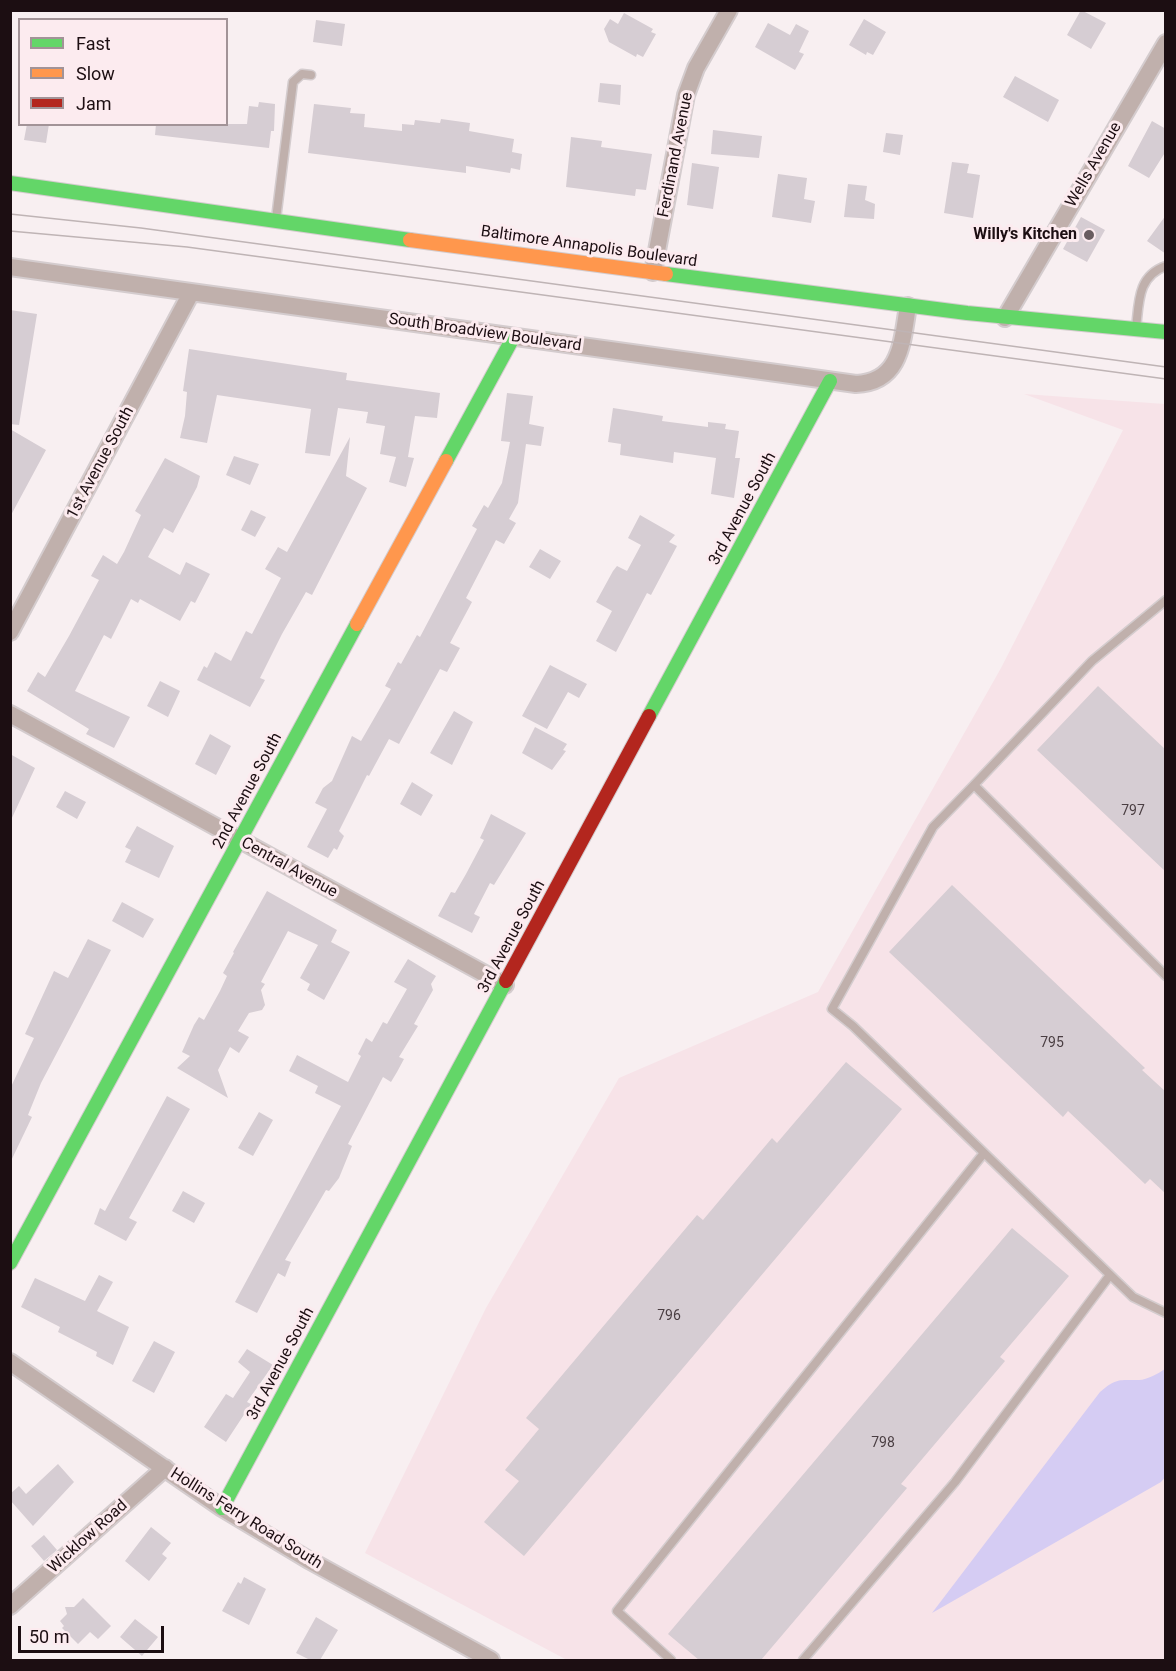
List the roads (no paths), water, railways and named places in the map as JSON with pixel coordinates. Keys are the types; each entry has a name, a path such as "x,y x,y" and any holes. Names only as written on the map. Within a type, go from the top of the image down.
{"street":[{"name":"Ferdinand Avenue","path":"653,272 686,95 696,68 729,10"},
{"name":"Wells Avenue","path":"1005,318 1166,43"},
{"name":"Baltimore Annapolis Boulevard","path":"10,183 275,222 908,306 1005,318 1166,332"},
{"name":"South Broadview Boulevard","path":"10,267 830,381 870,383 889,371 901,344 908,306"},
{"name":"1st Avenue South","path":"10,632 191,293"},
{"name":"2nd Avenue South","path":"10,1263 514,336"},
{"name":"3rd Avenue South","path":"222,1508 830,381"},
{"name":"Central Avenue","path":"10,714 505,985"},
{"name":"Hollins Ferry Road South","path":"10,1362 222,1508 490,1660"},
{"name":"Wicklow Road","path":"10,1606 165,1468"}],"lane":[{"path":"275,222 293,82 302,74 311,75"},
{"path":"1136,330 1141,290 1147,277 1166,266"},
{"path":"1166,600 1092,661 933,827 832,1009 861,1034 1133,1297 1166,1313"},
{"path":"974,785 1166,976"},
{"path":"671,1660 617,1611 984,1153"},
{"path":"803,1660 955,1482 1110,1275"}],"tram line":[{"path":"10,214 141,228 1166,367"},
{"path":"10,231 187,247 1166,379"}],"place":[{"name":"Willy's Kitchen","path":"1089,235"}]}
